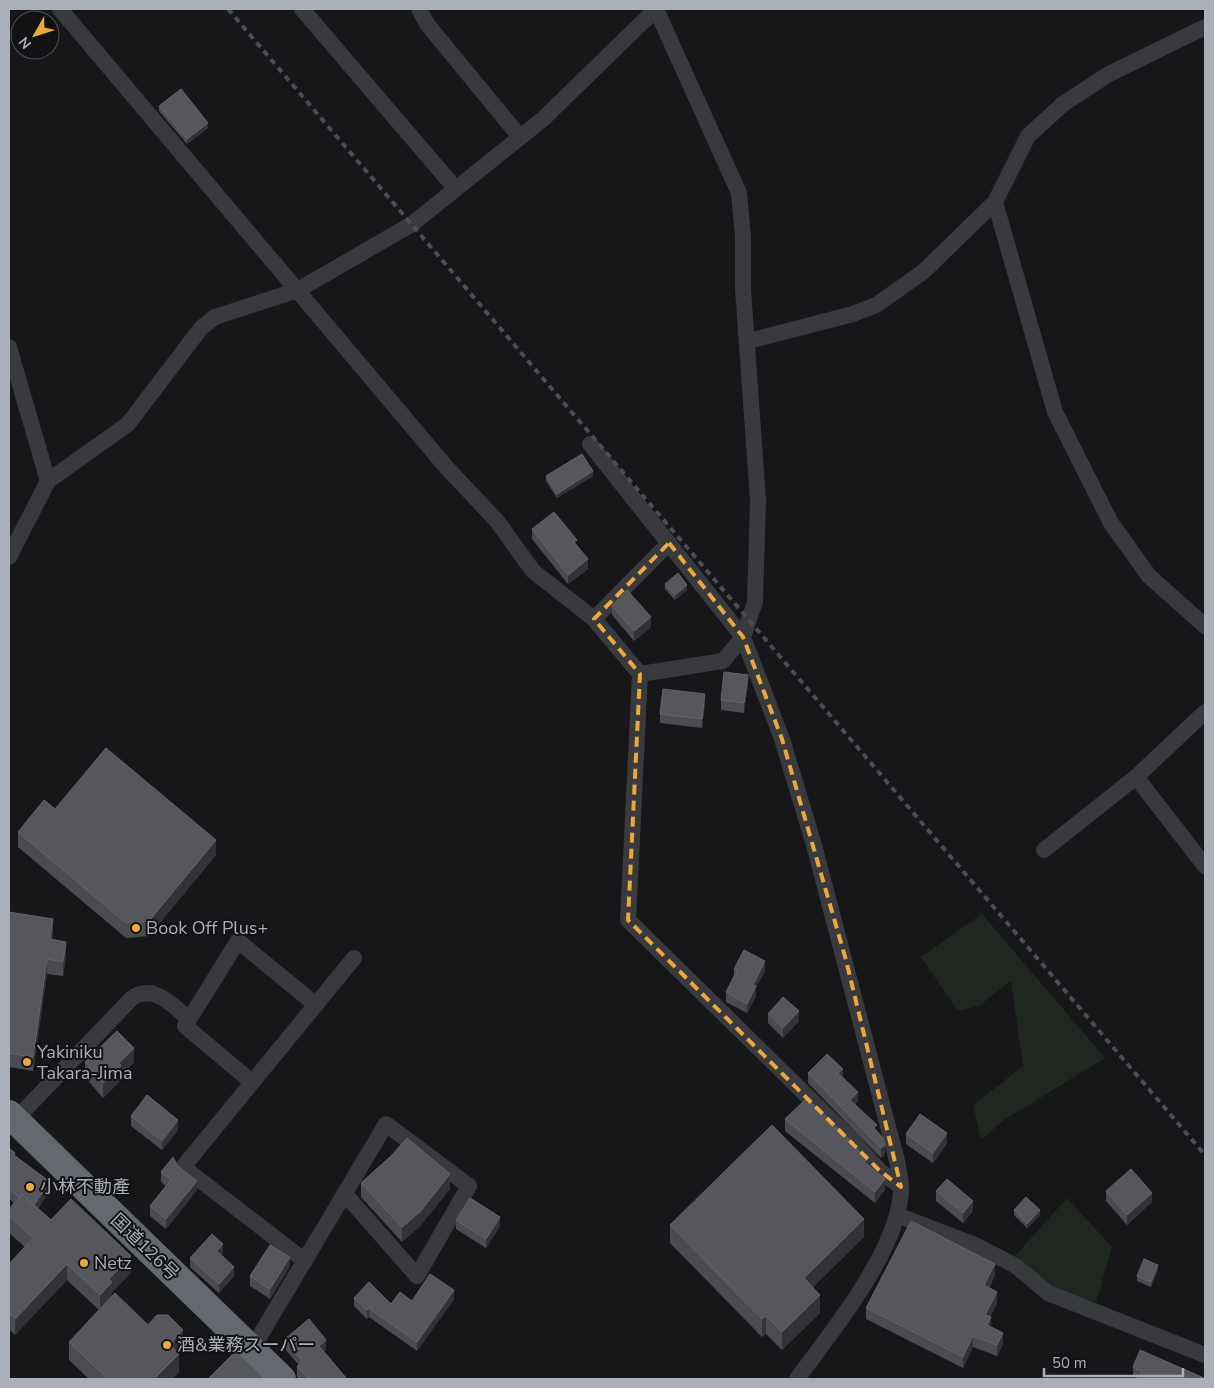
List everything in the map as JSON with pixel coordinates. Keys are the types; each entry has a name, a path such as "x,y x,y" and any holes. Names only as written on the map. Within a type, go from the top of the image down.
{"highway":[{"name":"国道126号","path":"12,1117 282,1379"}],"street":[{"path":"60,9 447,468 497,522 533,571 594,619 640,674 628,920 854,1142 880,1170 901,1187"},
{"path":"302,9 455,188"},
{"path":"419,9 427,24 520,137"},
{"path":"9,557 48,481 128,424 201,328 215,317 298,290 412,224 543,119 656,9 738,192 743,236 743,288 758,500 754,602 744,637 723,661 640,674"},
{"path":"748,341 853,314 876,305 922,272 995,202 1028,136 1063,104 1109,74 1205,27"},
{"path":"995,202 1055,412 1111,523 1149,576 1205,626"},
{"path":"9,347 48,481"},
{"path":"590,444 744,637 782,739 814,845 851,979 897,1160 901,1187 897,1215 889,1240 855,1297 797,1379"},
{"path":"594,619 669,543"},
{"path":"1044,850 1136,777 1205,712"},
{"path":"1136,777 1205,866"},
{"path":"252,1082 185,1026 238,941 316,1004"},
{"path":"305,1260 184,1167 354,958"},
{"path":"12,1117 140,992 158,994 190,1019"},
{"path":"252,1349 344,1194 386,1124 469,1186 417,1276 344,1194"},
{"path":"897,1215 974,1245 1016,1266 1048,1293 1205,1355"}],"highlighted area":[{"path":"669,543 743,637 782,739 846,960 901,1187 880,1171 628,920 640,674 594,619"}],"shaded area":[{"path":"982,914 1105,1058 1004,1120 981,1140 973,1105 1023,1066 1011,981 979,1006 958,1011 921,957"},
{"path":"1067,1198 1112,1247 1096,1303 1053,1289 1016,1255"}],"building":[{"path":"181,89 208,123 187,139 159,106"},
{"path":"582,454 593,471 557,494 546,476"},
{"path":"554,512 577,540 574,542 588,559 568,575 532,529"},
{"path":"678,573 687,585 675,595 665,584"},
{"path":"627,590 651,617 634,631 612,606"},
{"path":"724,672 748,675 744,703 721,700"},
{"path":"663,689 705,694 702,719 660,714"},
{"path":"106,748 216,840 149,921 126,923 18,832 44,800 55,809"},
{"path":"9,912 53,919 50,939 66,942 63,962 47,959 33,1057 9,1053"},
{"path":"744,950 765,961 753,985 756,986 747,1004 726,992 737,971 734,969"},
{"path":"783,997 799,1011 783,1028 768,1014"},
{"path":"117,1031 134,1048 119,1063 121,1066 103,1083 85,1062"},
{"path":"827,1054 843,1069 838,1073 858,1092 850,1100 877,1125 874,1128 883,1138 885,1145 881,1148 808,1073"},
{"path":"147,1095 178,1120 162,1141 131,1116"},
{"path":"807,1098 847,1137 867,1160 864,1162 885,1179 875,1192 785,1119"},
{"path":"920,1114 947,1133 933,1153 906,1134"},
{"path":"772,1125 864,1219 804,1278 820,1295 782,1332 766,1316 762,1319 670,1225"},
{"path":"407,1138 450,1174 420,1212 402,1227 361,1183 391,1156"},
{"path":"9,1148 15,1153 14,1155 50,1182 34,1205 22,1194 19,1197 9,1189"},
{"path":"173,1157 177,1165 197,1181 166,1219 150,1206 171,1180 161,1172"},
{"path":"1131,1169 1152,1193 1127,1215 1106,1191"},
{"path":"947,1179 973,1201 963,1213 936,1191"},
{"path":"22,1194 51,1220 71,1199 131,1256 109,1279 112,1282 100,1295 67,1264 15,1319 9,1313 9,1264 33,1238 9,1216 9,1209"},
{"path":"1026,1197 1040,1210 1027,1224 1014,1210"},
{"path":"470,1198 500,1217 486,1239 456,1220"},
{"path":"911,1221 995,1264 984,1285 997,1292 985,1315 991,1317 987,1325 1003,1333 997,1345 973,1336 963,1357 866,1308"},
{"path":"212,1234 223,1244 217,1251 234,1267 219,1284 190,1258"},
{"path":"270,1245 290,1257 270,1289 250,1276"},
{"path":"1144,1259 1158,1265 1151,1282 1137,1276"},
{"path":"430,1274 454,1290 417,1342 369,1308 367,1310 354,1298 369,1282 391,1304 400,1292 412,1301"},
{"path":"115,1293 148,1325 157,1315 168,1315 183,1330 169,1345 179,1354 154,1379 108,1379 69,1342"},
{"path":"309,1319 326,1340 319,1346 347,1379 309,1379 297,1367 302,1360 285,1339"},
{"path":"1140,1350 1204,1379 1139,1379 1142,1371 1133,1367"},
{"path":"236,1351 264,1378 208,1379"}],"railway":[{"path":"228,9 1205,1155"}],"place":[{"name":"Book Off Plus+","path":"136,928"},
{"name":"Yakiniku Takara-Jima","path":"27,1062"},
{"name":"小林不動產","path":"30,1187"},
{"name":"Netz","path":"84,1263"},
{"name":"酒&業務スーパー","path":"167,1345"}]}
